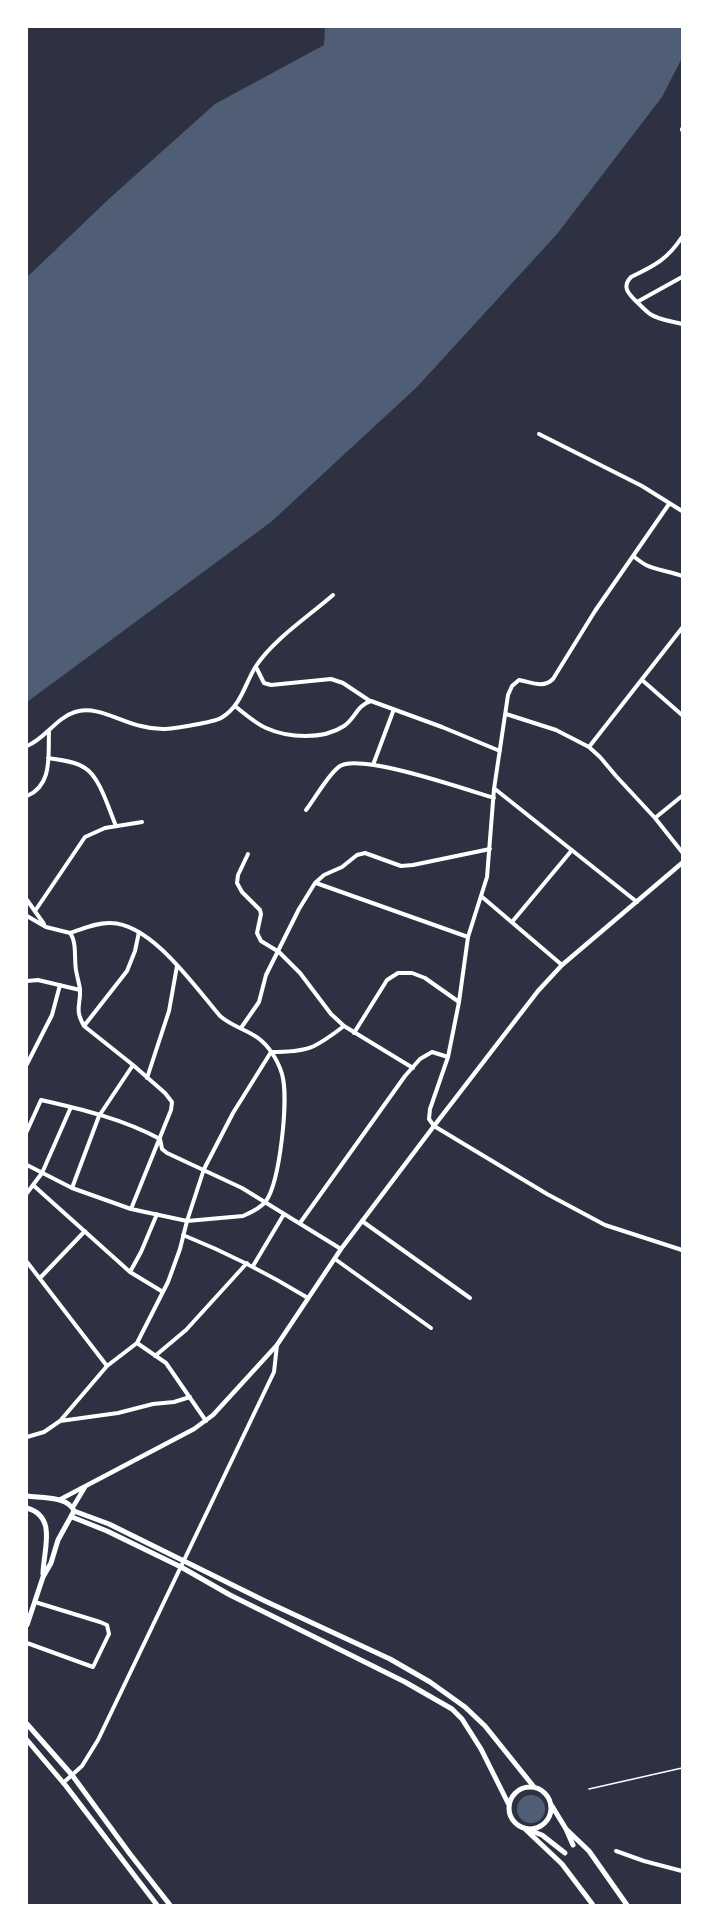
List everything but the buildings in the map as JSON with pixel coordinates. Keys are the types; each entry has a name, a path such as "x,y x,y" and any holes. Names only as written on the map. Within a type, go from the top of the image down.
{"main road":[{"path":"27,1496 58,1500 73,1512 107,1531 405,1682 452,1709 481,1749 509,1805 512,1819 562,1864 592,1905"},
{"path":"27,1508 37,1512 44,1522 48,1535 43,1559 43,1577"},
{"path":"73,1512 109,1524 265,1601 390,1659 430,1682 477,1718 534,1787 546,1793 573,1845"},
{"path":"27,1624 58,1540 73,1512"},
{"path":"466,1726 477,1718"},
{"path":"27,1724 72,1775 170,1905"},
{"path":"27,1740 63,1782 157,1905"},
{"path":"509,1805 515,1792 521,1788 534,1787"},
{"path":"523,1827 537,1828 543,1825 551,1813 552,1806"},
{"path":"523,1827 542,1835 565,1854"},
{"path":"566,1829 589,1851 627,1905"}],"street":[{"path":"682,237 664,260 627,282 625,287 628,294 649,314 682,324"},
{"path":"637,302 682,278"},
{"path":"539,434 642,486 682,511"},
{"path":"669,504 595,611 553,680 548,684 540,685 519,680 512,686 508,695 494,789 488,877 468,937 459,1002 448,1057 430,1109 429,1119 434,1126 547,1194 605,1225 682,1250"},
{"path":"633,556 658,570 670,571 682,576"},
{"path":"27,746 75,712 90,711 140,726 163,729 220,718 235,706 255,667 274,644 333,595"},
{"path":"589,747 682,628"},
{"path":"255,667 264,683 271,685 331,679 344,683 371,701 500,751"},
{"path":"642,680 682,715"},
{"path":"235,706 265,728 279,733 306,736 332,732 346,725 364,703 371,701"},
{"path":"373,765 394,710"},
{"path":"506,714 556,730 589,747 655,818 682,852"},
{"path":"27,796 34,793 44,782 47,774 49,732"},
{"path":"48,758 75,763 91,772 116,826"},
{"path":"306,810 338,767 347,763 359,762 494,798"},
{"path":"494,789 637,902"},
{"path":"655,818 682,795"},
{"path":"35,911 85,837 105,828 142,822"},
{"path":"240,1028 259,1002 266,975 308,892 324,875 342,867 357,855 365,853 401,866 413,866 490,849"},
{"path":"512,922 572,850"},
{"path":"248,854 237,883 242,892 260,910 257,933 261,940 279,952 300,973 331,1014 344,1026 413,1068"},
{"path":"58,1500 194,1429 213,1415 277,1344 341,1249 510,1025 562,965 682,863"},
{"path":"315,883 468,937"},
{"path":"481,896 562,965"},
{"path":"27,900 46,927"},
{"path":"27,916 46,927 70,933 111,922 147,936 177,966 220,1016 229,1024 256,1035 271,1052 282,1073 284,1085 282,1150 274,1184 265,1202 243,1216 187,1221 131,1209 72,1188 27,1165"},
{"path":"84,1026 127,971 139,932"},
{"path":"70,933 73,937 74,959 80,990 78,1011 84,1026 133,1065 172,1102 160,1139 131,1209"},
{"path":"147,1078 170,1011 177,966"},
{"path":"354,1033 387,980 398,973 412,973 425,978 459,1002"},
{"path":"27,981 38,980 80,990"},
{"path":"27,1064 52,1015 60,986"},
{"path":"271,1052 299,1052 309,1049 344,1026"},
{"path":"27,1437 44,1432 60,1421 107,1366 137,1343 163,1292 180,1249 204,1169 233,1113 271,1052"},
{"path":"300,1223 420,1059 432,1052 448,1057"},
{"path":"72,1188 99,1116 133,1065"},
{"path":"27,1131 41,1100 71,1107 145,1131 160,1139"},
{"path":"27,1193 42,1173 71,1107"},
{"path":"160,1139 162,1149 167,1153 242,1188 341,1249"},
{"path":"33,1185 130,1272 163,1292"},
{"path":"130,1272 157,1214"},
{"path":"253,1266 284,1214"},
{"path":"362,1221 470,1298"},
{"path":"40,1278 85,1231"},
{"path":"183,1235 253,1266 308,1298"},
{"path":"335,1259 431,1328"},
{"path":"27,1262 107,1366"},
{"path":"155,1356 186,1330 247,1263"},
{"path":"137,1343 166,1363 206,1420"},
{"path":"63,1782 82,1766 98,1740 274,1372 277,1344"},
{"path":"60,1421 118,1413 190,1397"},
{"path":"73,1512 85,1487"},
{"path":"27,1643 93,1667 109,1634 106,1625 100,1622 34,1602"},
{"path":"616,1851 682,1871"}],"lane":[{"path":"589,1789 682,1768"}],"water":[{"path":"325,27 682,27 682,58 662,97 557,234 417,387 271,522 27,702 27,277 111,197 215,104 324,45"},
{"path":"531,1795 541,1799 545,1809 541,1819 531,1823 521,1819 517,1809 521,1799"}]}
